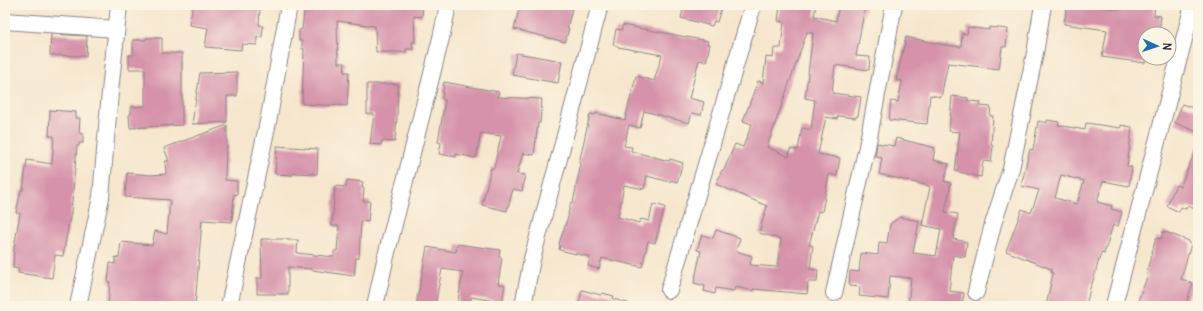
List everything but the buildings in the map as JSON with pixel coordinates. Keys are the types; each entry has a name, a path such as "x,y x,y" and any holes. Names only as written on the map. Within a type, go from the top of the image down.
{"street":[{"path":"78,306 101,196 116,29 120,5"},
{"path":"229,306 269,117 290,5"},
{"path":"375,306 448,5"},
{"path":"523,306 532,259 600,5"},
{"path":"669,290 753,5"},
{"path":"834,293 867,147 894,5"},
{"path":"976,292 993,224 1011,168 1034,61 1043,5"},
{"path":"1115,306 1115,301 1193,5"},
{"path":"5,21 116,29"}]}
